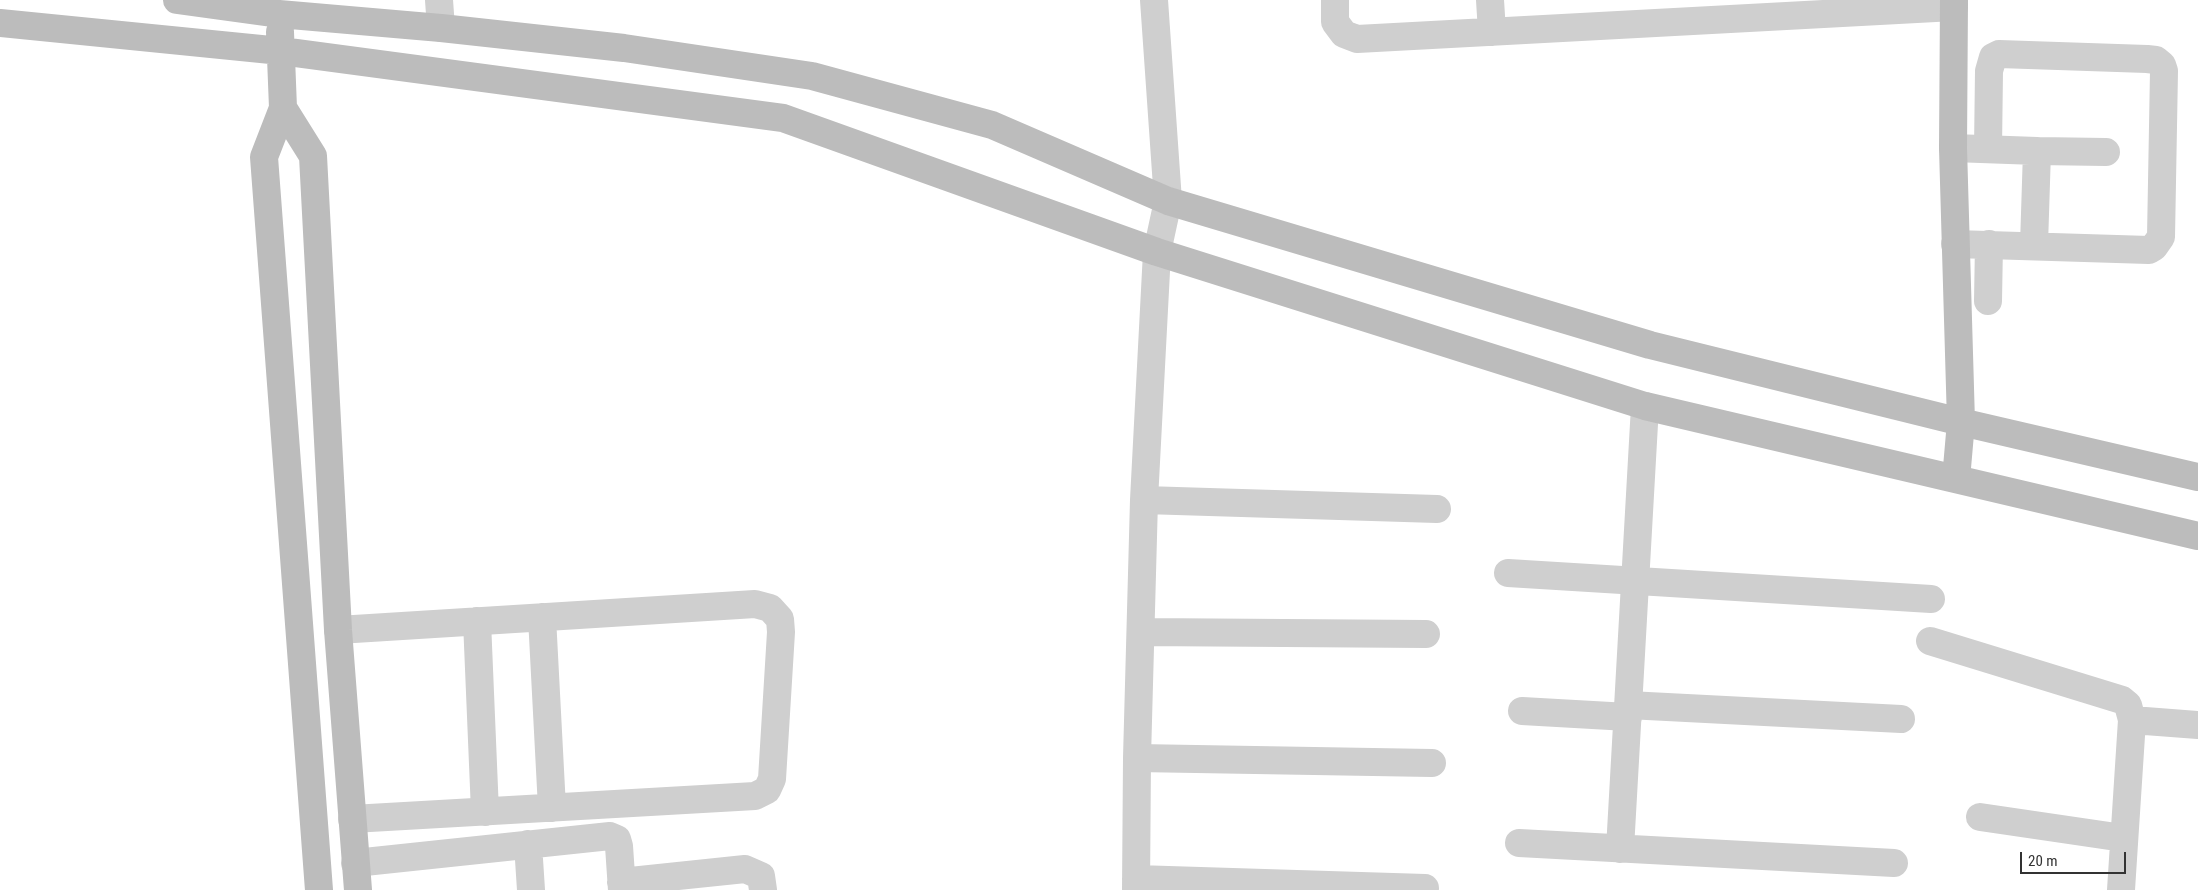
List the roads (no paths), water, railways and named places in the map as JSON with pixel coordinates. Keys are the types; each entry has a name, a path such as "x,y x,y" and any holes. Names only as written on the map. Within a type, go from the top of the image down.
{"street":[{"path":"177,0 278,7 441,28 624,48 812,76 992,125 1168,201 1650,346 1961,422 2198,477"},
{"path":"439,0 441,28"},
{"path":"1154,0 1168,201 1157,252 1144,500 1142,632 1137,758 1136,885 1425,888"},
{"path":"1335,0 1336,22 1344,34 1357,39 1492,32 1673,11 1954,3 1953,148 1961,422 1956,479"},
{"path":"1490,0 1492,32"},
{"path":"278,7 283,108 264,157 319,890"},
{"path":"0,23 281,51 783,118 1157,252 1645,406 2198,536"},
{"path":"1955,244 2149,250 2158,244 2161,236 2164,71 2162,65 2156,60 2147,59 1999,54 1993,57 1989,71 1988,149"},
{"path":"283,108 312,156 338,630 358,890"},
{"path":"1953,148 2106,152"},
{"path":"2034,245 2037,151"},
{"path":"1988,300 1989,244"},
{"path":"1620,849 1645,406"},
{"path":"1144,500 1437,509"},
{"path":"1508,573 1931,599"},
{"path":"338,630 756,604 770,608 775,613 780,619 781,632 772,779 767,790 756,796 352,819"},
{"path":"542,617 552,808"},
{"path":"477,621 485,812"},
{"path":"1142,632 1426,634"},
{"path":"1930,641 2122,700 2128,705 2132,720 2121,890"},
{"path":"1522,711 1628,711 1901,719"},
{"path":"2132,720 2198,725"},
{"path":"1137,758 1432,763"},
{"path":"1980,817 2124,838"},
{"path":"355,863 610,836 617,839 619,846 622,886 745,869 761,876 763,890"},
{"path":"1519,843 1894,863"},
{"path":"528,844 531,890"}]}
